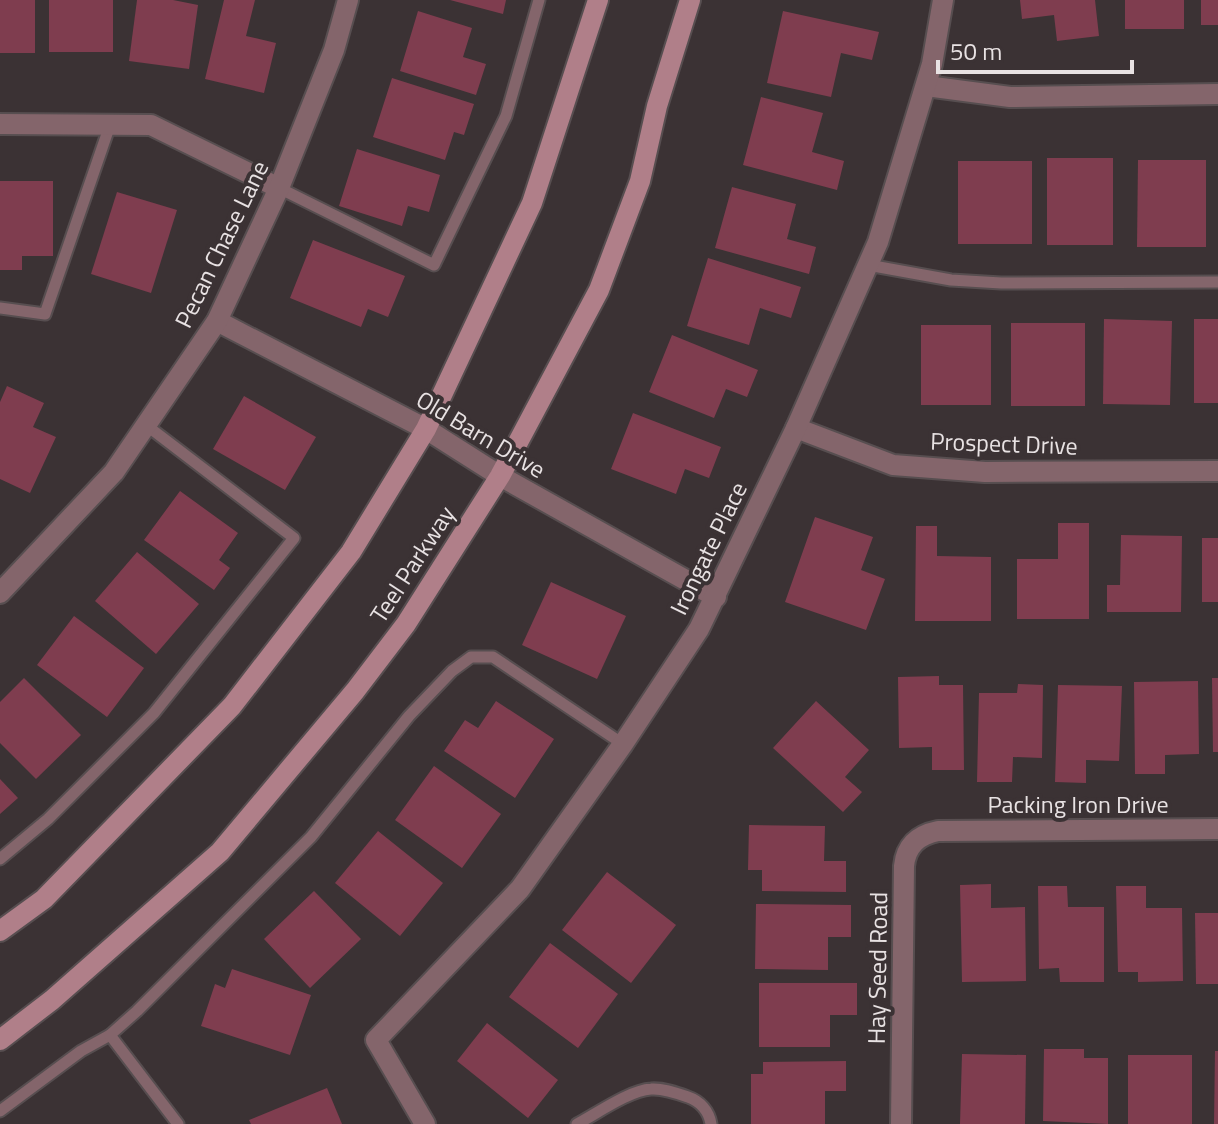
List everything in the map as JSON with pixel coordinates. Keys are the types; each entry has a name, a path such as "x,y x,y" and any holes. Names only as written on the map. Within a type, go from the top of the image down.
{"main road":[{"path":"0,931 44,899 232,706 351,552 426,429 532,203 598,0"},
{"name":"Teel Parkway","path":"0,1040 52,1000 220,852 355,691 406,624 500,476 599,290 640,181 657,106 690,0"}],"street":[{"name":"Pecan Chase Lane","path":"5,580 114,472 217,321 279,188 334,50 348,0"},
{"name":"Irongate Place","path":"425,1124 376,1040 520,889 623,744 699,629 796,428 878,242 932,64 943,0"},
{"path":"926,86 1010,97 1218,94"},
{"path":"0,124 151,125 279,188"},
{"name":"Old Barn Drive","path":"217,321 426,429 500,476 716,597"},
{"name":"Prospect Drive","path":"796,428 893,465 985,472 1218,471"},
{"name":"Packing Iron Drive","path":"938,831 1218,829"},
{"name":"Hay Seed Road","path":"901,1124 904,866 913,842 938,831"}],"lane":[{"path":"279,188 434,265 506,116 539,0"},
{"path":"0,308 45,314 110,125"},
{"path":"868,265 951,280 989,282 1218,282"},
{"path":"0,859 48,819 154,713 294,538 146,425"},
{"path":"0,1111 81,1051 110,1035 137,1011 311,837 409,716 452,671 471,657 493,657 623,744"},
{"path":"110,1035 178,1124"},
{"path":"577,1124 651,1089 675,1092 697,1100 710,1116 711,1124"}],"building":[{"path":"0,0 35,0 35,53 0,53"},
{"path":"49,0 113,0 113,52 49,52"},
{"path":"137,0 173,0 198,5 189,69 129,61"},
{"path":"224,0 255,0 246,36 276,43 264,93 205,79"},
{"path":"450,0 506,0 503,14"},
{"path":"1020,0 1095,0 1099,36 1057,41 1054,15 1022,19"},
{"path":"1125,0 1184,0 1184,29 1125,29"},
{"path":"1201,0 1218,0 1218,25 1201,25"},
{"path":"418,11 472,28 463,57 486,64 476,95 400,71"},
{"path":"783,11 879,32 872,60 841,53 831,97 767,83"},
{"path":"392,78 474,104 464,135 454,132 445,160 373,137"},
{"path":"761,97 823,113 812,152 844,161 837,190 743,165"},
{"path":"357,149 440,175 429,212 408,206 402,226 339,206"},
{"path":"1047,158 1113,158 1113,245 1047,245"},
{"path":"1138,160 1206,160 1206,247 1137,247"},
{"path":"958,161 1032,161 1032,244 958,244"},
{"path":"0,181 53,181 53,256 22,256 22,270 0,270"},
{"path":"732,187 796,204 787,239 816,247 809,274 715,248"},
{"path":"117,192 177,210 151,293 91,274"},
{"path":"313,240 405,276 388,317 368,309 361,327 290,298"},
{"path":"708,258 801,287 791,318 760,308 749,345 687,326"},
{"path":"1104,319 1172,321 1170,405 1103,404"},
{"path":"1194,319 1218,319 1218,403 1194,403"},
{"path":"1011,323 1085,323 1085,406 1011,406"},
{"path":"921,325 991,325 991,405 921,405"},
{"path":"672,335 758,370 747,397 726,389 714,418 649,392"},
{"path":"7,386 44,403 33,427 56,437 30,493 0,479 0,402"},
{"path":"244,396 316,437 285,490 213,449"},
{"path":"633,413 721,447 709,478 685,469 676,494 611,469"},
{"path":"180,491 238,533 219,560 230,568 214,590 144,540"},
{"path":"815,517 873,537 861,570 885,579 866,630 785,602"},
{"path":"1058,523 1089,523 1089,619 1017,619 1017,559 1058,559"},
{"path":"916,526 937,526 937,556 991,557 991,621 915,621"},
{"path":"1121,535 1182,536 1181,612 1107,612 1107,585 1120,585"},
{"path":"1202,538 1218,538 1218,602 1202,602"},
{"path":"137,552 199,604 156,654 95,601"},
{"path":"551,582 626,616 597,679 522,645"},
{"path":"74,616 144,668 107,717 37,665"},
{"path":"939,676 939,685 963,685 964,770 932,770 932,747 899,748 898,677"},
{"path":"24,678 81,735 36,779 0,743 0,702"},
{"path":"1212,678 1218,678 1218,752 1213,752"},
{"path":"1198,681 1199,754 1165,755 1165,774 1135,774 1134,682"},
{"path":"1018,684 1043,685 1042,758 1013,757 1012,782 977,782 979,693 1017,693"},
{"path":"1058,685 1122,686 1119,761 1086,760 1086,783 1055,782"},
{"path":"496,701 554,739 515,798 444,751 465,720 478,728"},
{"path":"816,701 869,750 845,777 862,792 843,812 773,748"},
{"path":"434,766 501,814 462,868 395,820"},
{"path":"0,779 18,798 0,814"},
{"path":"749,825 825,826 824,861 846,861 846,892 762,891 762,870 748,870"},
{"path":"378,831 443,883 400,936 335,883"},
{"path":"607,872 676,925 631,983 562,930"},
{"path":"991,884 991,908 1025,907 1026,981 962,982 960,885"},
{"path":"1038,886 1067,886 1068,907 1104,907 1104,982 1060,982 1059,968 1039,969"},
{"path":"1116,886 1146,886 1146,908 1182,908 1183,981 1138,982 1138,972 1118,972"},
{"path":"314,891 361,939 310,988 264,939"},
{"path":"756,904 851,905 851,937 828,937 828,970 755,969"},
{"path":"1195,913 1218,913 1218,984 1196,984"},
{"path":"550,943 618,994 578,1048 509,997"},
{"path":"232,969 311,995 290,1055 201,1026 215,984 225,988"},
{"path":"759,983 857,983 857,1015 830,1015 830,1047 759,1047"},
{"path":"487,1023 558,1080 528,1118 457,1061"},
{"path":"1044,1049 1084,1049 1084,1058 1108,1058 1108,1124 1043,1121"},
{"path":"1215,1051 1218,1051 1218,1124 1214,1124"},
{"path":"962,1054 1026,1055 1025,1124 960,1124"},
{"path":"1128,1055 1192,1055 1192,1124 1128,1124"},
{"path":"846,1061 846,1091 825,1091 825,1124 751,1124 751,1074 763,1074 763,1062"},
{"path":"327,1088 342,1124 251,1124 249,1120"}]}
